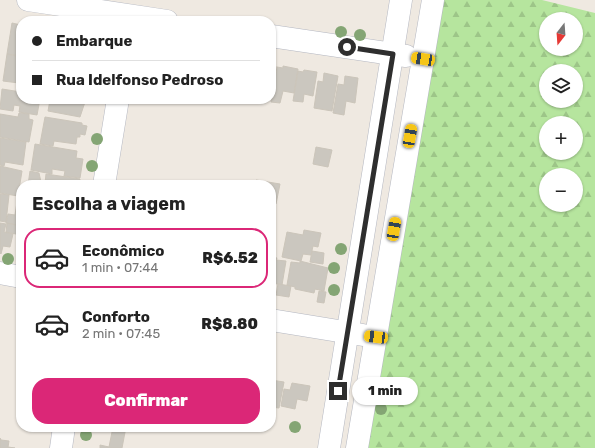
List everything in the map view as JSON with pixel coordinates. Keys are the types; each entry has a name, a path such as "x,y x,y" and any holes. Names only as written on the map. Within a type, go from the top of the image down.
{"street":[{"path":"28,0 133,12 148,16"},
{"path":"329,448 401,0"},
{"path":"357,448 433,0"},
{"path":"276,37 423,59"},
{"path":"105,180 117,104"},
{"path":"0,273 16,276"},
{"path":"276,321 376,337"},
{"path":"61,448 63,432"}],"green space":[{"path":"444,0 542,0 595,13 595,448 364,448 424,78"}],"building":[{"path":"12,23 16,24 16,55 7,54"},
{"path":"7,54 16,56 16,83 3,81"},
{"path":"283,66 298,69 294,93 283,91 280,103 276,103 277,67 283,68"},
{"path":"304,70 317,72 313,96 304,94 303,102 293,101 298,71 303,72"},
{"path":"324,73 338,76 332,111 314,108 318,81 323,82"},
{"path":"345,76 358,78 355,103 346,101 344,115 333,113 338,84 344,85"},
{"path":"2,89 16,91 16,104 39,104 37,115 19,112 20,106 14,105 13,111 0,109"},
{"path":"49,104 84,104 80,117 48,111"},
{"path":"19,113 29,114 29,119 33,120 29,142 0,137 0,114 18,117"},
{"path":"45,117 82,123 82,125 87,126 85,135 80,134 80,137 77,137 76,144 54,141 53,146 40,144"},
{"path":"0,138 26,142 23,165 5,162 4,166 0,165"},
{"path":"35,144 77,151 76,158 83,159 80,178 64,176 65,171 52,169 52,174 31,170"},
{"path":"316,147 332,150 328,167 313,164"},
{"path":"0,166 22,171 21,180 16,180 16,196 0,193"},
{"path":"30,171 39,173 41,180 29,180"},
{"path":"46,174 80,180 45,180"},
{"path":"276,183 280,184 276,204"},
{"path":"0,194 9,195 6,222 0,221"},
{"path":"16,208 16,225 6,223 8,214 15,215"},
{"path":"0,223 6,224 4,232 13,234 10,247 3,246 1,254 0,253"},
{"path":"7,223 16,225 16,234 6,232"},
{"path":"304,230 321,233 318,247 313,246 311,255 303,254 301,261 282,257 287,232 303,235"},
{"path":"312,251 324,253 323,264 310,262"},
{"path":"276,260 286,261 282,285 276,284"},
{"path":"300,261 328,268 324,291 315,289 314,293 295,289 295,287 287,285 291,262 300,263"},
{"path":"278,284 291,286 289,297 276,295"},
{"path":"319,291 326,292 324,303 317,302"},
{"path":"276,381 284,382 279,408 276,408"},
{"path":"292,383 310,386 307,401 297,399 295,409 281,406 284,389 290,390"},
{"path":"112,432 125,432 122,448 100,448 100,445 109,447"},
{"path":"0,438 1,440 9,441 8,447 15,448 0,448"}],"route":[{"path":"338,391 393,54 347,47"}]}
